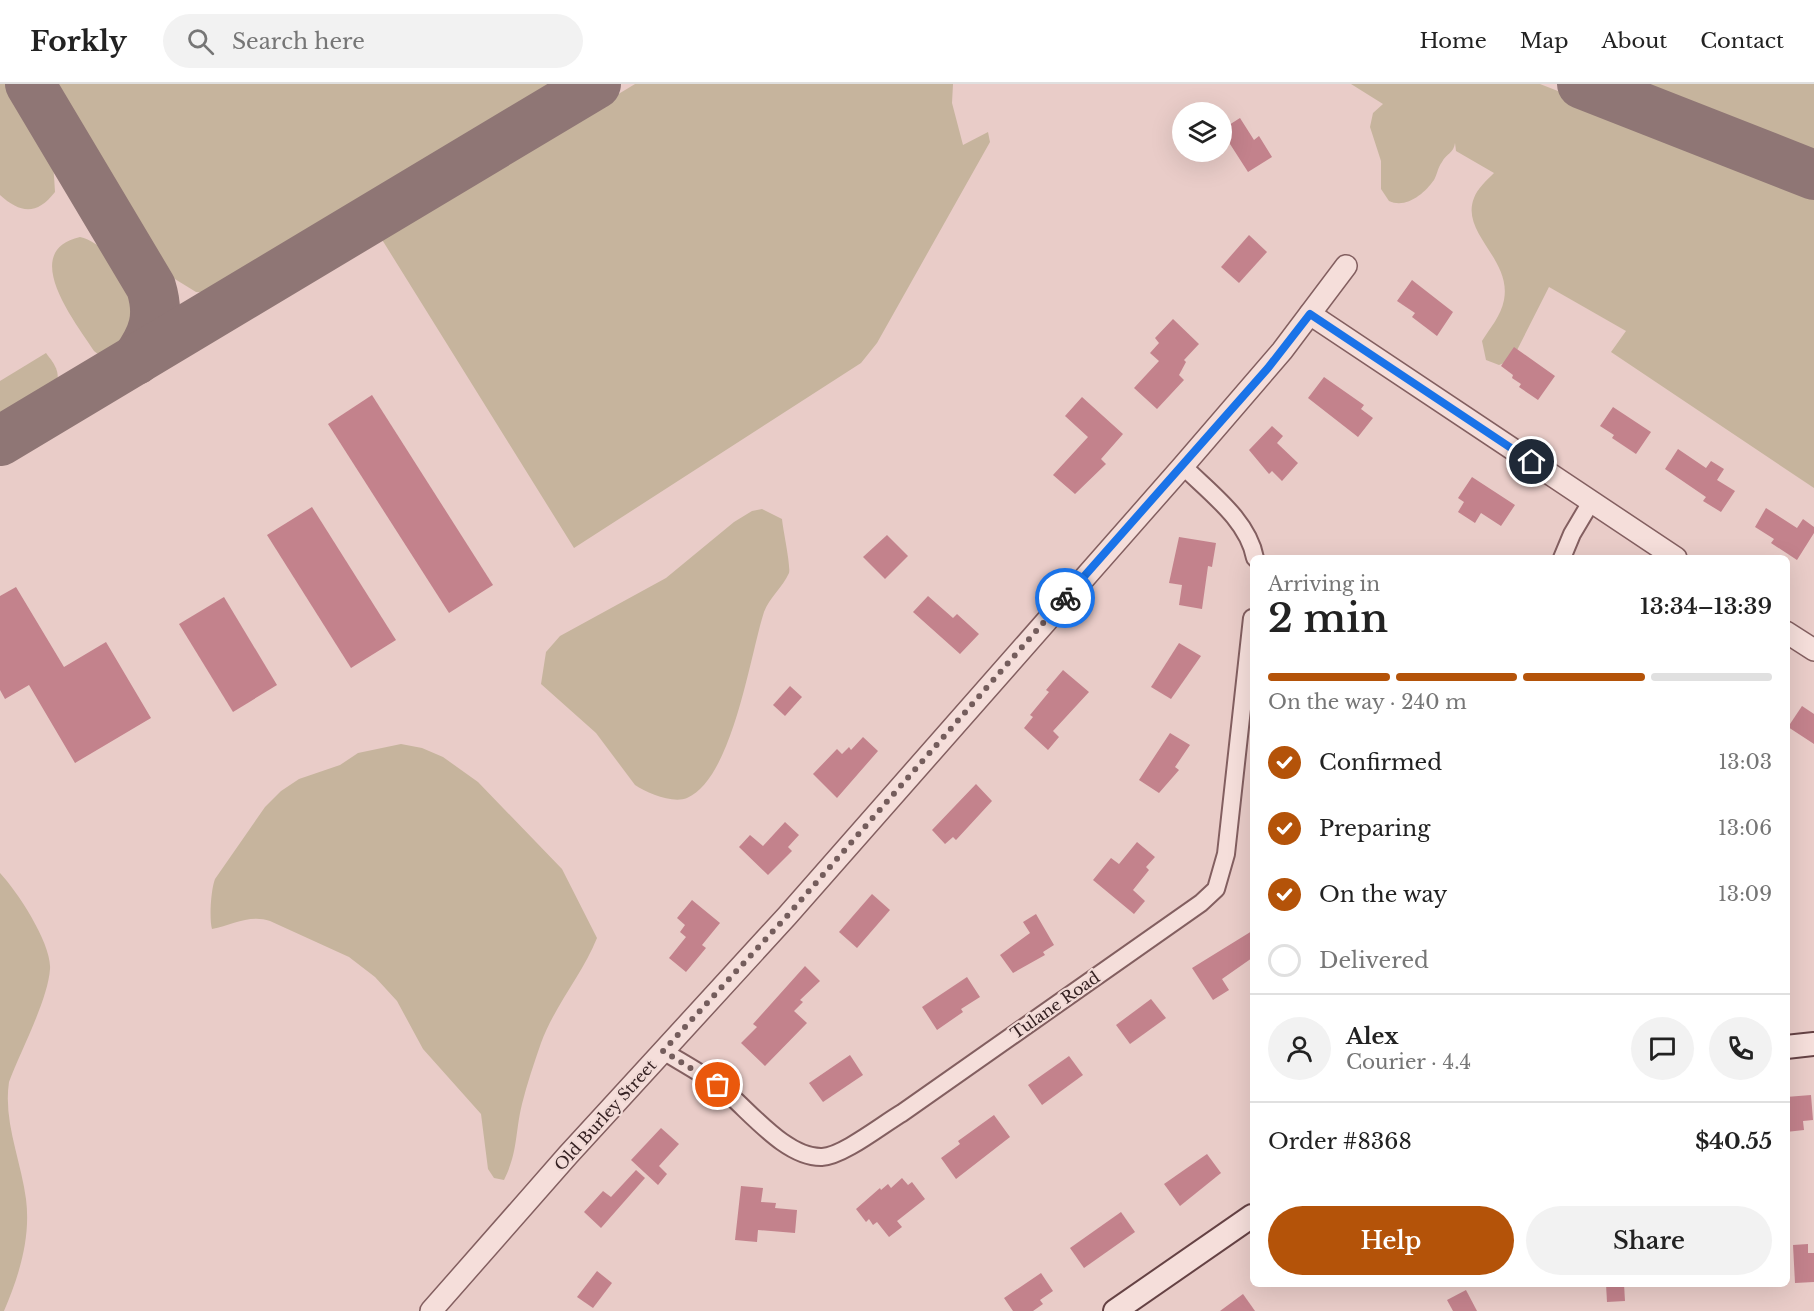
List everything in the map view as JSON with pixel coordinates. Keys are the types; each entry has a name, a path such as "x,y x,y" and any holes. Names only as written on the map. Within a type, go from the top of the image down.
{"main road":[{"path":"1790,1047 1814,1044"},
{"path":"1115,1311 1250,1217"}],"street":[{"name":"Old Burley Street","path":"431,1311 787,916 1183,466 1282,351 1346,266"},
{"path":"1310,314 1672,555"},
{"path":"1183,466 1241,525 1252,542 1254,555"},
{"path":"1563,555 1572,534 1592,502"},
{"path":"1790,635 1814,650"},
{"name":"Tulane Road","path":"663,1051 718,1085 784,1144 805,1154 824,1157 902,1113 1201,903 1216,889 1226,854 1250,636"}],"shaded area":[{"path":"0,84 7,84 53,161 55,192 42,205 35,208 15,206 0,195"},
{"path":"55,84 564,84 213,293 196,292 170,276"},
{"path":"635,84 953,84 952,103 963,145 988,132 990,142 877,343 861,363 574,548 381,238"},
{"path":"1351,84 1540,84 1814,191 1814,488 1611,352 1626,331 1549,287 1512,360 1499,365 1486,360 1482,341 1500,311 1504,300 1504,285 1501,272 1479,235 1472,211 1477,191 1494,173 1456,151 1455,143 1441,164 1434,180 1425,190 1408,202 1389,201 1381,189 1381,161 1370,127 1373,113 1383,104"},
{"path":"1623,84 1814,84 1814,158"},
{"path":"80,237 95,243 109,255 130,288 136,307 136,325 129,341 110,355 104,356 94,351 65,306 52,272 54,257 62,245"},
{"path":"46,353 57,370 58,379 54,390 0,422 0,381"},
{"path":"762,509 782,519 789,573 764,612 738,714 728,742 716,767 703,786 687,798 675,800 653,794 635,785 596,733 541,684 546,652 560,636 666,578 734,522 752,511"},
{"path":"401,744 422,748 443,757 478,782 562,869 597,938 541,1043 524,1096 514,1151 504,1180 494,1178 488,1169 481,1114 423,1049 397,1001 375,977 349,957 270,921 248,919 212,929 211,904 215,879 265,807 281,791 299,779 340,765 358,753"},
{"path":"0,873 24,905 40,932 49,958 50,969 39,1010 9,1082 8,1111 24,1184 27,1228 22,1256 4,1311 0,1311"}],"building":[{"path":"1240,118 1254,140 1259,136 1272,157 1248,172 1232,147 1232,123"},
{"path":"1249,235 1267,252 1239,283 1221,267"},
{"path":"1412,280 1453,312 1437,336 1412,317 1415,313 1397,301"},
{"path":"1173,319 1199,344 1184,360 1186,362 1179,375 1184,380 1157,409 1134,388 1159,361 1150,353 1159,343 1155,338"},
{"path":"1514,347 1555,376 1538,400 1519,387 1521,384 1501,366"},
{"path":"1324,377 1364,405 1361,409 1373,418 1358,437 1308,398"},
{"path":"372,395 493,585 449,613 328,424"},
{"path":"1082,397 1123,434 1101,459 1106,464 1075,494 1053,475 1088,437 1065,416"},
{"path":"1613,407 1651,432 1636,454 1612,438 1614,435 1600,426"},
{"path":"1272,426 1283,436 1277,443 1298,463 1282,481 1272,471 1269,474 1249,450"},
{"path":"1678,449 1706,468 1711,461 1724,469 1717,480 1735,491 1721,512 1703,501 1706,497 1665,469"},
{"path":"1472,477 1515,505 1501,526 1481,513 1475,523 1458,512 1464,502 1458,498"},
{"path":"312,507 396,640 351,668 267,535"},
{"path":"1766,508 1797,528 1803,519 1814,527 1814,533 1797,560 1771,543 1774,539 1755,527"},
{"path":"887,535 908,556 885,579 863,557"},
{"path":"1179,537 1216,543 1212,567 1208,566 1202,609 1179,605 1182,585 1169,583"},
{"path":"16,587 64,667 106,642 151,718 75,763 29,685 5,699 0,690 0,596"},
{"path":"928,596 953,618 957,614 979,634 960,654 913,612"},
{"path":"224,597 277,685 233,712 179,624"},
{"path":"1179,643 1201,656 1171,699 1151,687"},
{"path":"1063,670 1089,692 1053,731 1059,737 1048,750 1024,728 1033,717 1030,715 1049,692 1046,690"},
{"path":"790,686 802,697 785,716 773,705"},
{"path":"1802,706 1814,714 1814,744 1790,728 1790,724"},
{"path":"1170,733 1190,745 1175,767 1179,770 1159,793 1139,780"},
{"path":"863,737 878,751 837,798 813,774 837,749 842,754 849,747 851,750"},
{"path":"976,784 992,801 956,840 953,837 945,844 932,830"},
{"path":"785,822 799,835 788,847 792,851 768,875 739,847 750,835 763,846"},
{"path":"1137,842 1155,857 1146,867 1149,870 1133,890 1145,901 1134,914 1093,880 1111,858 1119,864"},
{"path":"872,894 890,910 857,948 839,932"},
{"path":"692,900 720,923 702,945 706,948 686,972 669,958 686,937 680,932 685,925 677,918"},
{"path":"1036,914 1054,945 1043,952 1045,955 1013,973 1000,955 1030,933 1023,922"},
{"path":"1250,932 1250,959 1222,979 1229,990 1213,1000 1192,968"},
{"path":"805,966 820,981 800,1000 803,1002 794,1011 807,1023 765,1066 741,1043 757,1027 753,1024"},
{"path":"967,977 980,997 961,1009 963,1012 937,1030 922,1007"},
{"path":"1151,999 1166,1018 1130,1044 1116,1025"},
{"path":"850,1055 863,1075 823,1102 809,1083"},
{"path":"1069,1056 1083,1075 1042,1105 1028,1085"},
{"path":"1811,1095 1813,1120 1803,1121 1804,1130 1790,1132 1790,1097"},
{"path":"994,1115 1010,1137 956,1179 941,1158 960,1144 958,1141"},
{"path":"661,1128 679,1144 659,1166 667,1174 658,1185 631,1160"},
{"path":"1207,1154 1221,1173 1180,1206 1164,1184"},
{"path":"636,1170 645,1178 601,1228 584,1212 603,1191 611,1197"},
{"path":"902,1178 908,1185 912,1182 925,1199 897,1221 902,1227 889,1237 877,1222 873,1225 869,1219 866,1222 856,1209 880,1188 881,1190 888,1184 891,1188"},
{"path":"741,1186 763,1188 761,1202 776,1203 775,1208 797,1210 795,1233 758,1230 757,1242 735,1240"},
{"path":"1121,1212 1135,1232 1084,1268 1070,1248"},
{"path":"1808,1244 1808,1253 1814,1253 1814,1282 1795,1283 1793,1245"},
{"path":"597,1271 612,1283 593,1308 577,1297"},
{"path":"1041,1273 1053,1291 1040,1300 1043,1304 1033,1311 1013,1311 1004,1298"},
{"path":"1606,1287 1624,1287 1625,1301 1607,1302"},
{"path":"1466,1290 1477,1311 1453,1311 1447,1300"},
{"path":"1243,1294 1255,1311 1220,1311"}],"taxiway":[{"path":"30,84 151,287 155,307 154,325 136,360"},
{"path":"0,441 596,84"},
{"path":"1582,84 1814,175"}],"way so far":[{"path":"718,1085 663,1051 787,916 1065,598"}],"route":[{"path":"1065,598 1268,368 1310,314 1532,462"}]}
